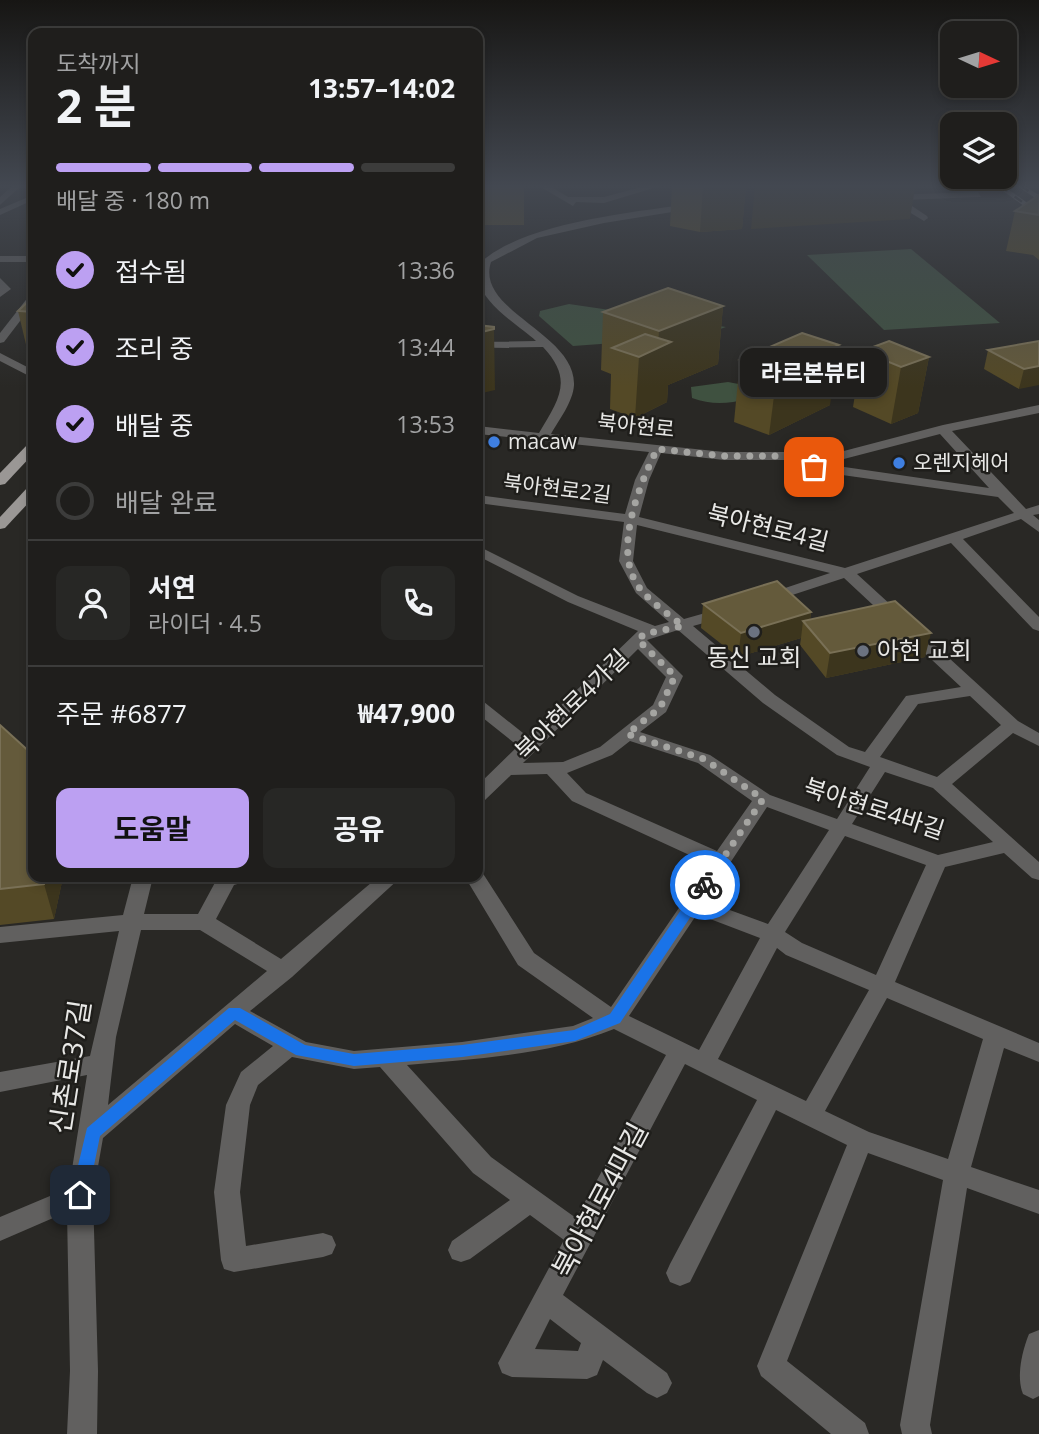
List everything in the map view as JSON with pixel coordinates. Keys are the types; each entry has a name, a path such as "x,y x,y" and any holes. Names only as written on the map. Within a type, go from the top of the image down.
{"main road":[{"path":"0,481 28,452"},
{"path":"0,525 28,495"}],"street":[{"path":"483,270 487,261 502,253"},
{"path":"0,259 28,259"},
{"path":"0,281 6,289 0,295"},
{"path":"483,282 487,289 546,344 565,367 569,380 566,394 543,437"},
{"path":"0,340 28,304"},
{"path":"18,316 28,317"},
{"path":"483,345 546,344"},
{"path":"0,356 28,372"},
{"name":"북아현로","path":"483,431 724,456 840,456 943,429 1039,409"},
{"path":"943,429 1002,494 1039,528"},
{"path":"657,449 642,480 631,519 626,561 641,590 769,699 843,751 940,784 1039,873"},
{"name":"북아현로","path":"790,456 814,467 1002,494"},
{"name":"북아현로2길","path":"483,500 631,519"},
{"path":"1039,509 847,573 1012,725 1039,740"},
{"name":"북아현로4길","path":"631,519 847,573"},
{"path":"954,538 1039,626"},
{"path":"483,553 573,599 656,632"},
{"name":"북아현로4길","path":"683,626 847,573"},
{"name":"북아현로4가길","path":"483,791 644,634 683,626"},
{"name":"북아현로4가길","path":"506,769 565,768 606,751 660,708 675,676 638,640"},
{"path":"704,1063 773,934 912,700 973,690"},
{"path":"483,710 529,746"},
{"path":"940,784 1012,725"},
{"name":"북아현로4바길","path":"627,734 704,759 763,799 937,862 1010,845"},
{"name":"북아현로4가길","path":"552,769 579,797 721,861"},
{"path":"234,1012 301,1051 354,1060 462,1051 575,1035 615,1018 763,799"},
{"path":"810,1116 882,986 937,862"},
{"name":"신촌로37길","path":"82,1434 84,1371 80,1195 92,1133 104,1037 142,882"},
{"path":"204,922 225,882"},
{"path":"92,1133 284,971 384,882"},
{"path":"478,882 526,959 597,1010 861,1140 1039,1202"},
{"path":"692,904 773,934 794,949 1039,1053"},
{"path":"0,935 93,928 130,922 204,922 284,971"},
{"path":"917,1434 915,1425 957,1173 996,1034"},
{"path":"290,1045 249,1079 238,1105 228,1192 233,1259 323,1245"},
{"name":"북아현로4마길","path":"657,1383 546,1299 680,1051"},
{"path":"386,1058 482,1165 580,1236"},
{"path":"0,1082 100,1064"},
{"path":"680,1273 771,1096"},
{"path":"854,1434 771,1366 861,1140"},
{"path":"0,1229 80,1195"},
{"path":"461,1250 530,1199"},
{"path":"546,1299 512,1363 587,1365 597,1337"},
{"path":"1033,1384 1039,1343"}],"green space":[{"path":"916,253 1000,323 884,330 807,255"},
{"path":"569,304 726,327 697,337 573,346 539,316 540,311"},
{"path":"728,382 744,385 747,399 720,403 692,398 691,387"}],"building":[{"path":"668,288 723,306 659,331 603,312"},
{"path":"28,302 28,312 18,311"},
{"path":"483,326 494,327 483,332"},
{"path":"802,333 839,345 777,373 740,360"},
{"path":"645,334 671,342 639,357 612,348"},
{"path":"889,341 929,357 901,367 862,351"},
{"path":"1039,341 1039,366 1024,369 988,350"},
{"path":"777,581 811,612 741,633 703,604"},
{"path":"895,601 931,633 830,653 803,621"},
{"path":"0,725 28,750 28,882 45,882 0,889"}],"way so far":[{"path":"705,885 763,799 704,759 627,734 660,708 675,676 638,640 644,634 683,626 641,590 626,561 631,519 642,480 657,449 724,456 790,456 814,467"}],"place":[{"name":"macaw","path":"494,442"},
{"name":"오렌지헤어","path":"899,463"},
{"name":"라르본뷰티","path":"814,467"},
{"name":"동신 교회","path":"754,632"},
{"name":"아현 교회","path":"863,651"}],"route":[{"path":"80,1195 92,1133 234,1012 301,1051 354,1060 462,1051 575,1035 615,1018 705,885"}]}
